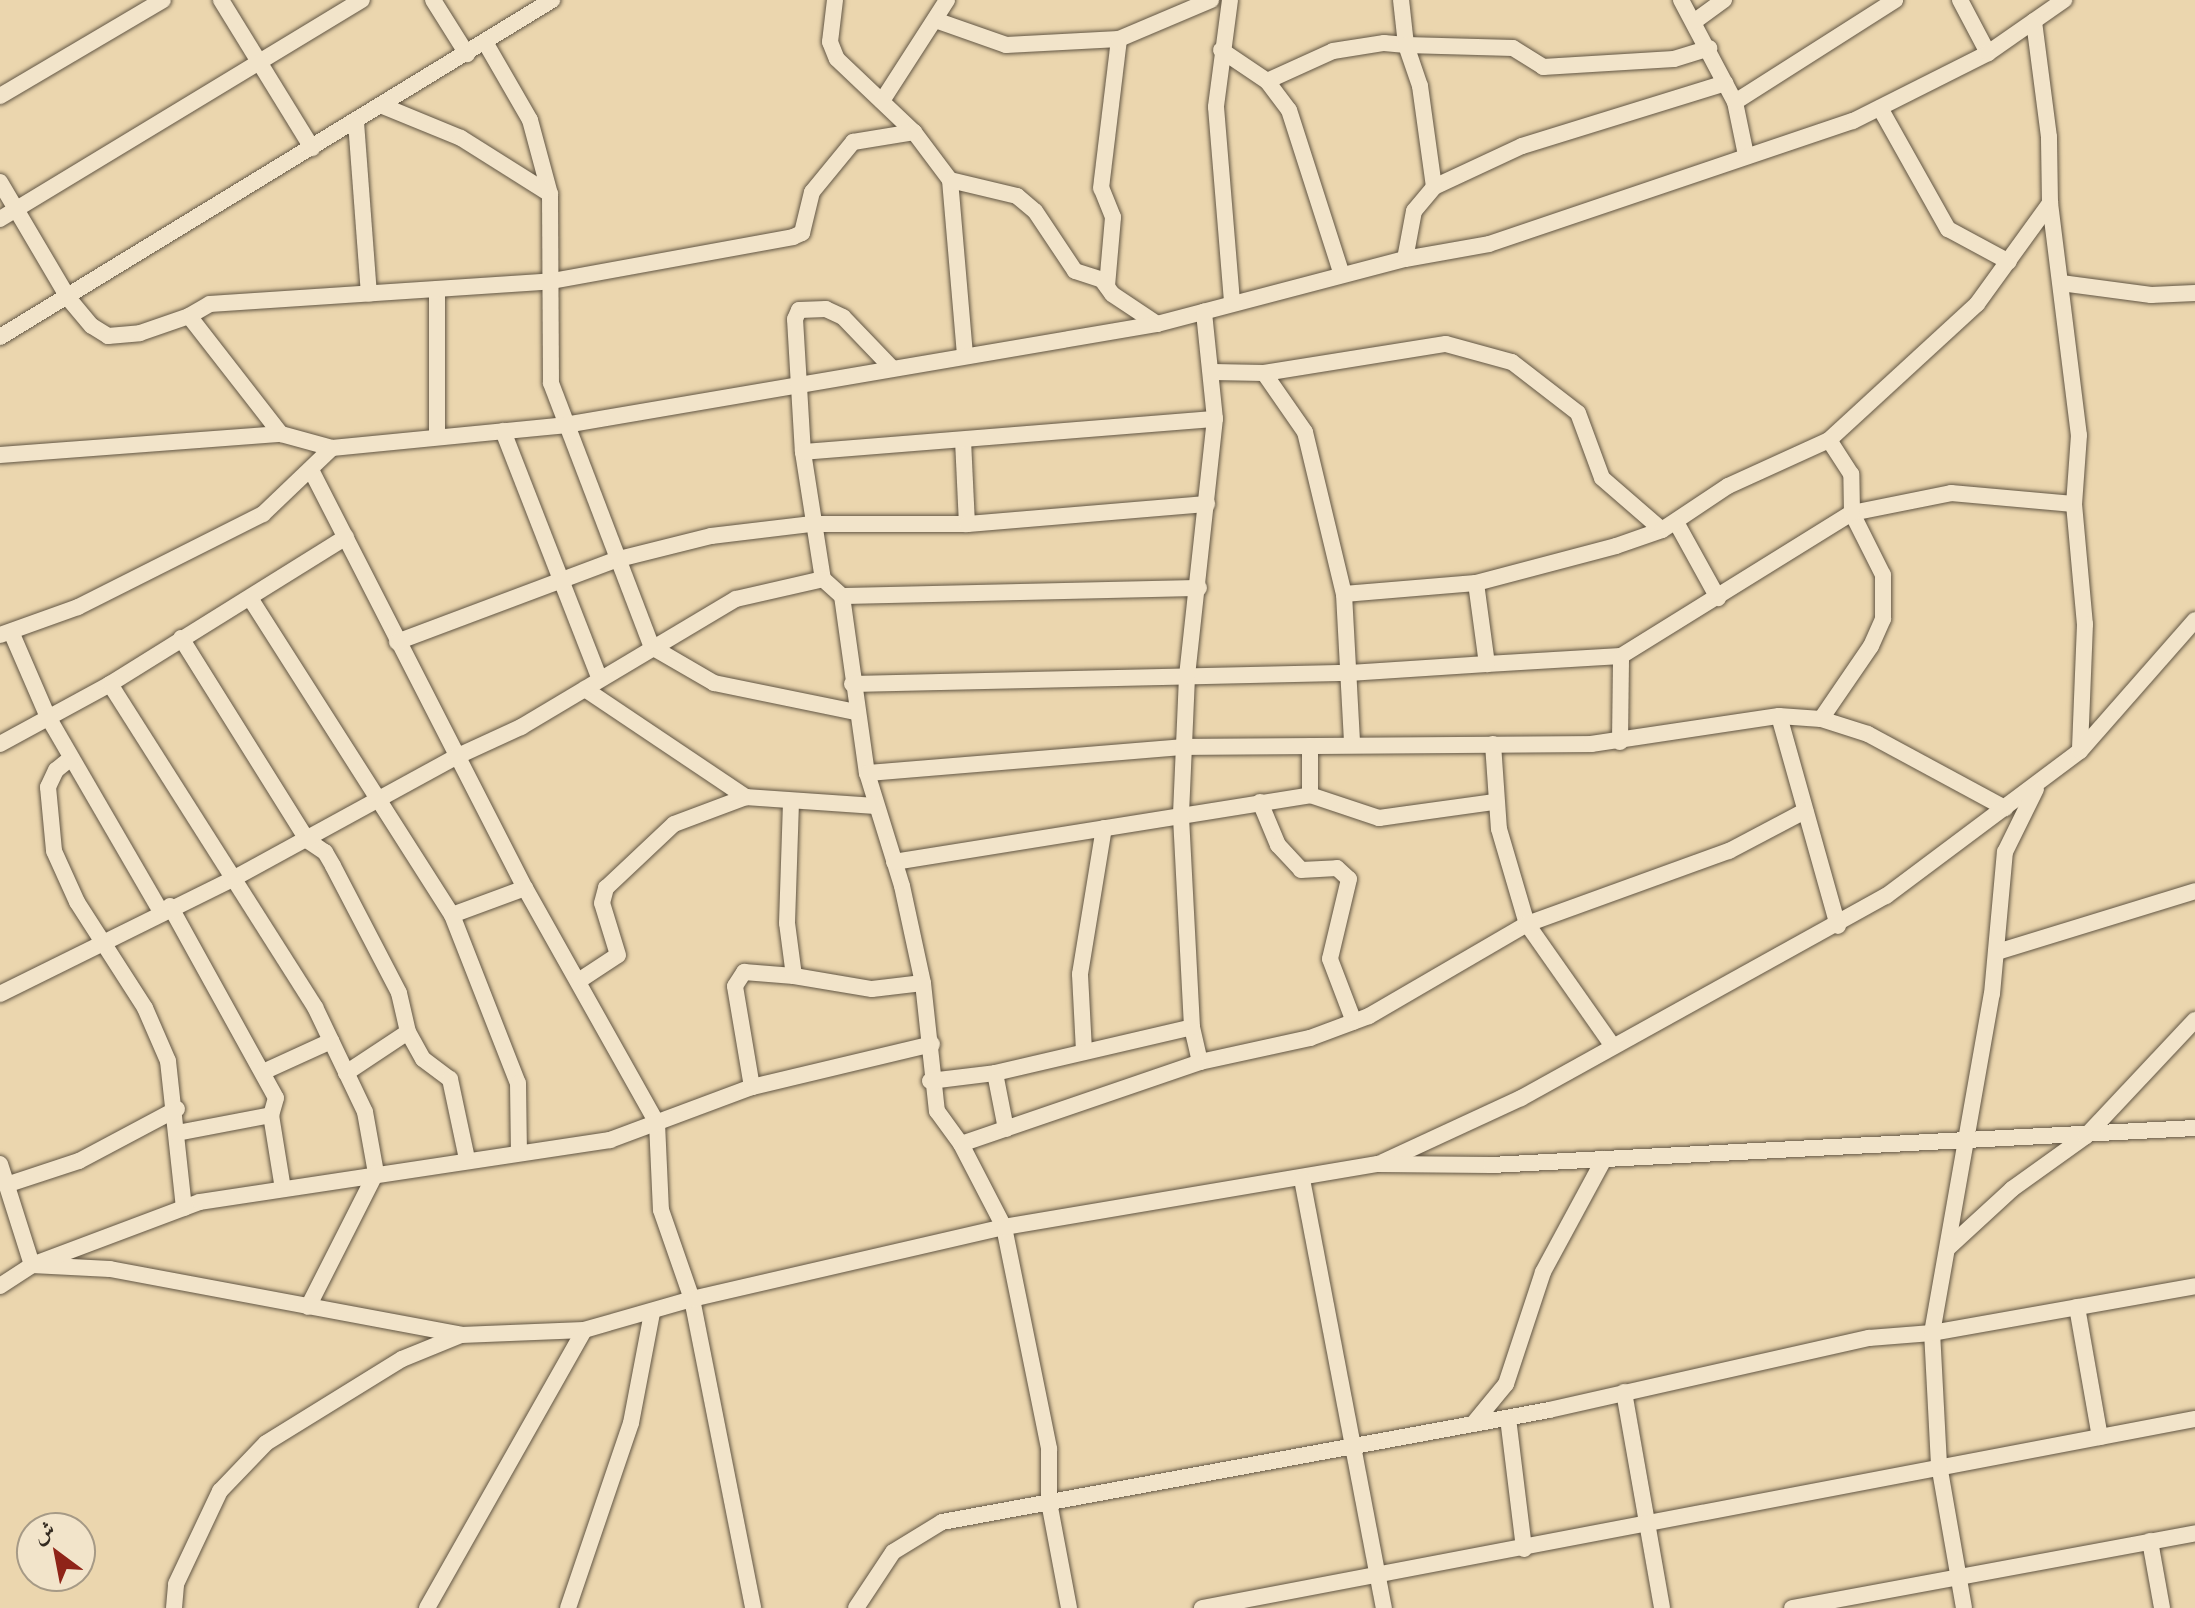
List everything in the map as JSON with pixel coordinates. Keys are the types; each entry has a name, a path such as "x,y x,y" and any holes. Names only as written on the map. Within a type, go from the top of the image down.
{"street":[{"path":"0,96 163,0"},
{"path":"221,0 312,148"},
{"path":"0,219 362,0"},
{"path":"433,0 467,54"},
{"path":"0,337 69,299 552,0"},
{"path":"835,0 830,42 837,59 914,132 950,180 965,354"},
{"path":"882,101 938,21 947,0"},
{"path":"938,21 1006,45 1119,39 1211,0"},
{"path":"1230,0 1221,50 1218,149 1232,303"},
{"path":"1401,0 1406,45 1420,86 1434,187"},
{"path":"1681,0 1695,21 1735,102 1746,155"},
{"path":"1695,21 1724,0"},
{"path":"1735,102 1895,0"},
{"path":"1960,0 1988,53"},
{"path":"0,455 281,434 332,448 437,434 565,425 799,381 1157,324 1405,259 1537,231 1746,155 1817,136 1988,53 2064,0"},
{"path":"2034,21 2049,137 2050,203 2077,402 2074,504 2085,624 2080,751"},
{"path":"1107,286 1113,217 1101,188 1119,39"},
{"path":"485,42 530,120 550,194 551,383 615,560 652,647 714,683 855,712"},
{"path":"1267,81 1333,51 1384,43 1513,48 1543,67 1674,59 1709,48"},
{"path":"1221,50 1267,81 1289,110 1342,275"},
{"path":"1405,259 1414,211 1434,187 1536,141 1725,83"},
{"path":"383,106 461,138 550,194"},
{"path":"1880,108 1948,229 2009,262"},
{"path":"356,122 369,294"},
{"path":"0,182 69,299 108,336 140,333 189,316 210,304 552,281 793,237 802,233 812,192 853,142 914,132"},
{"path":"950,180 1017,196 1035,211 1075,271 1107,286 1157,324"},
{"path":"1344,594 1476,583 1669,526 1728,486 1829,440 1946,337 2009,262 2050,203"},
{"path":"2061,283 2151,295 2195,293"},
{"path":"437,289 437,434"},
{"path":"891,367 843,317 811,307 799,310 795,319 803,452 823,579 842,596 855,712 867,773 894,862 923,983 932,1044 930,1081 937,1111 961,1144 1004,1227 1049,1449 1049,1502 1069,1608"},
{"path":"1200,1062 1192,1027 1181,814 1187,676 1215,419 1213,372 1204,312"},
{"path":"189,316 281,434"},
{"path":"1213,372 1264,373 1446,344 1512,362 1578,413 1602,478 1669,526 1718,598"},
{"path":"1264,373 1305,432 1344,594 1352,744"},
{"path":"803,452 1215,419"},
{"path":"503,431 599,677"},
{"path":"963,440 967,524"},
{"path":"1821,719 1871,646 1883,619 1883,575 1852,513 1851,474 1829,440"},
{"path":"283,1189 271,1115 276,1098 165,909 71,758 6,634 78,607 263,514 332,448"},
{"path":"311,470 525,888 580,980 657,1123 661,1210 692,1299 753,1608"},
{"path":"852,684 1350,673 1621,656 1718,598 1816,531 1852,513 1951,493 2074,504"},
{"path":"397,642 562,584 615,560 711,536 812,524 967,524 1207,504"},
{"path":"0,744 110,684 346,537"},
{"path":"0,994 165,909 231,880 456,757 521,727 585,689 599,677 736,599 823,579"},
{"path":"1476,583 1487,664"},
{"path":"842,596 1199,588"},
{"path":"250,598 452,915 518,1083 519,1152"},
{"path":"1378,1164 1521,1098 1612,1045 1838,926 2037,787 2080,751 2195,620"},
{"path":"181,638 307,840 325,852 399,993 408,1032 423,1059 450,1079 467,1159"},
{"path":"1620,742 1621,656"},
{"path":"110,684 231,880 315,1007 365,1112 376,1173 308,1307"},
{"path":"585,689 746,797"},
{"path":"1779,716 1838,926"},
{"path":"867,773 1183,747 1620,742 1779,716 1821,719 1899,747 2005,808"},
{"path":"1493,744 1495,802 1527,924 1612,1045"},
{"path":"1310,746 1310,795"},
{"path":"71,758 56,770 48,787 49,826 63,877 145,1008 168,1061 177,1109 184,1208"},
{"path":"1964,1608 1939,1465 1932,1333 1949,1247 1962,1142 1997,952 2005,852 2037,787"},
{"path":"894,862 1310,795 1379,818 1495,802"},
{"path":"580,980 618,955 602,903 606,888 674,824 746,797 875,806"},
{"path":"791,801 787,923 794,976"},
{"path":"1260,802 1278,845 1301,870 1337,868 1349,879 1330,959 1354,1022"},
{"path":"961,1144 1200,1062 1310,1038 1354,1022 1527,924 1729,851 1805,811"},
{"path":"1084,1051 1080,974 1104,828"},
{"path":"452,915 525,888"},
{"path":"1997,952 2195,891"},
{"path":"752,1087 735,986 744,972 794,976 872,989 923,983"},
{"path":"1949,1247 2012,1189 2086,1136 2195,1020"},
{"path":"930,1081 995,1073 1192,1027"},
{"path":"346,1073 408,1032"},
{"path":"263,1072 331,1041"},
{"path":"0,1286 32,1265 184,1208 376,1173 610,1140 752,1087 932,1044"},
{"path":"995,1073 1006,1129"},
{"path":"6,1185 79,1161 177,1109"},
{"path":"177,1133 271,1115"},
{"path":"32,1265 110,1269 461,1335 584,1330 652,1313 692,1299 1004,1227 1378,1164 1604,1159 2195,1128"},
{"path":"1473,1424 1506,1384 1543,1272 1604,1159"},
{"path":"0,1164 32,1265"},
{"path":"1302,1179 1384,1608"},
{"path":"856,1608 893,1552 914,1534 942,1522 1508,1418 1869,1338 1932,1333 2195,1286"},
{"path":"2077,1307 2100,1437"},
{"path":"568,1608 631,1423 652,1313"},
{"path":"427,1608 584,1330"},
{"path":"174,1608 176,1584 220,1491 266,1443 402,1359 461,1335"},
{"path":"1624,1392 1662,1608"},
{"path":"1508,1418 1524,1549"},
{"path":"1202,1608 1648,1526 1939,1465 2195,1419"},
{"path":"1792,1608 2195,1533"},
{"path":"2150,1541 2162,1608"}]}
